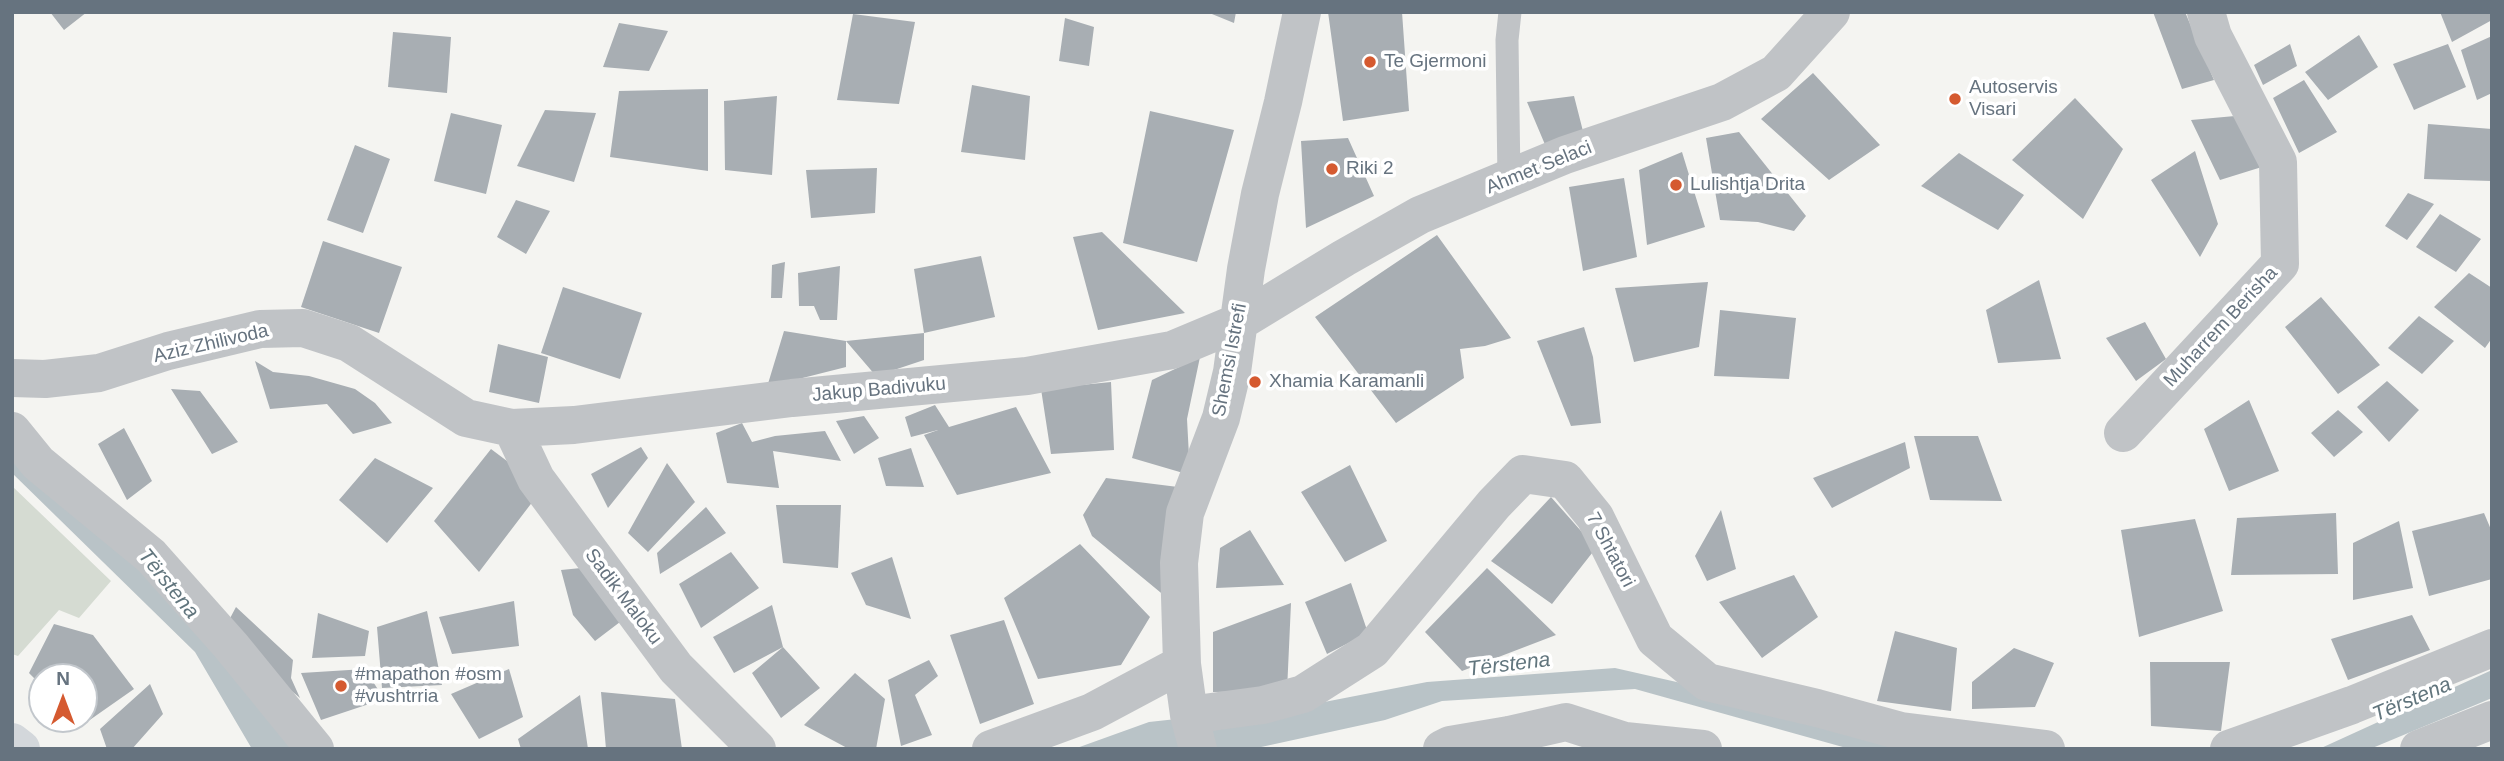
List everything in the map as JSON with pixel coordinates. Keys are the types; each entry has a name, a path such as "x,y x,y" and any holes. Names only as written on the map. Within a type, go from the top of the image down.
{"street":[{"name":"Shemsi Istrefi","path":"1194,732 1182,664 1179,563 1185,513 1221,418 1232,372 1260,194 1302,12"},
{"name":"Ahmet Selaci","path":"1239,322 1420,215 1565,155 1722,102 1776,73 1831,12"},
{"name":"Muharrem Berisha","path":"2123,433 2280,264 2278,162 2213,36 2206,12"},
{"name":"Jakup Badivuku","path":"512,428 574,425 792,398 1027,376 1172,350 1239,322"},
{"name":"Aziz Zhilivoda","path":"12,377 45,379 99,373 168,351 260,329 303,328 349,343 466,418 512,428"},
{"name":"Sadik Maloku","path":"512,428 537,479 676,668 757,749"},
{"path":"12,431 38,463 151,556 315,749"},
{"name":"7 Shtatori","path":"1194,732 1263,705 1303,694 1372,650 1494,504 1523,474 1565,480 1595,517 1655,639 1707,682 1901,731 2046,749"},
{"path":"2229,749 2352,705 2492,648"},
{"path":"991,749 1092,712 1182,664"},
{"path":"2419,749 2492,720"},
{"path":"1442,749 1450,745 1566,722 1625,740 1703,749"},
{"path":"12,742 21,749"}],"lane":[{"path":"1509,180 1507,40 1510,12"}],"shaded area":[{"path":"12,455 200,618 297,749 252,749 195,652 12,473"},
{"path":"12,486 111,581 79,618 59,610 18,656 12,654"},
{"path":"1615,668 1703,688 1930,749 1850,749 1635,689 1442,701 1385,720 1252,749 1074,749 1149,722 1314,704 1427,682"},
{"path":"2492,670 2492,698 2370,749 2319,749"}],"building":[{"path":"50,12 87,12 64,30"},
{"path":"1207,12 1236,12 1234,23"},
{"name":"Te Gjermoni","path":"1328,12 1402,12 1409,111 1343,121"},
{"path":"2153,12 2185,12 2214,80 2182,89"},
{"path":"2440,12 2492,12 2492,20 2452,42"},
{"path":"853,14 915,22 899,104 837,100"},
{"path":"1065,18 1094,27 1089,66 1059,61"},
{"path":"619,23 668,31 649,71 603,67"},
{"path":"393,32 451,37 447,93 388,87"},
{"path":"2359,35 2378,67 2328,100 2305,72"},
{"path":"2492,36 2492,93 2477,100 2461,50"},
{"path":"2290,44 2297,66 2263,85 2254,65"},
{"path":"2448,44 2466,87 2414,110 2393,64"},
{"path":"1813,73 1880,145 1829,180 1761,119"},
{"path":"2304,80 2337,132 2299,153 2273,98"},
{"path":"972,85 1030,96 1025,160 961,152"},
{"path":"708,89 708,171 610,157 619,91"},
{"path":"777,96 772,175 725,170 724,101"},
{"path":"1574,96 1585,139 1549,154 1527,102"},
{"path":"2075,98 2123,149 2083,219 2012,160"},
{"path":"545,110 596,113 574,182 517,166"},
{"path":"1150,111 1234,130 1197,262 1123,243"},
{"path":"451,113 502,125 486,194 434,181"},
{"path":"2235,116 2265,166 2220,180 2191,120"},
{"path":"2428,124 2492,129 2492,181 2424,179"},
{"path":"1739,132 1806,216 1794,231 1758,222 1720,220 1706,138"},
{"name":"Riki 2","path":"1348,138 1374,196 1306,228 1301,141"},
{"path":"355,145 390,159 363,233 327,220"},
{"path":"2195,151 2218,224 2200,257 2151,180"},
{"path":"1682,152 1705,227 1647,245 1639,170"},
{"path":"1959,153 2024,195 1998,230 1921,186"},
{"path":"877,168 875,213 811,218 806,170"},
{"path":"1624,178 1637,257 1583,271 1569,187"},
{"path":"2408,193 2434,204 2407,240 2385,226"},
{"path":"516,200 550,211 526,254 497,237"},
{"path":"2440,214 2481,239 2456,272 2416,247"},
{"path":"1102,232 1185,313 1098,330 1073,237"},
{"path":"1437,235 1511,338 1485,346 1460,349 1464,378 1396,423 1315,317"},
{"path":"323,241 402,267 379,333 301,307"},
{"path":"981,256 995,317 924,333 914,269"},
{"path":"785,262 782,298 771,298 772,265"},
{"path":"840,266 837,320 820,320 814,306 799,306 798,273"},
{"path":"2469,273 2492,288 2492,338 2485,348 2434,307"},
{"path":"2039,280 2061,359 1998,363 1986,310"},
{"path":"1708,282 1699,347 1634,362 1615,288"},
{"path":"563,287 642,313 620,379 541,353"},
{"path":"2321,297 2380,365 2338,394 2285,327"},
{"path":"1720,310 1796,318 1789,379 1714,376"},
{"path":"2419,316 2454,341 2422,374 2388,348"},
{"path":"2145,322 2166,359 2136,381 2106,338"},
{"path":"1584,327 1593,357 1601,423 1571,426 1537,341"},
{"path":"784,331 846,341 846,367 767,387"},
{"path":"924,333 924,360 876,376 846,341"},
{"path":"498,344 548,357 539,403 489,392"},
{"path":"1200,357 1187,419 1190,475 1132,458 1152,380"},
{"path":"255,361 273,372 309,376 355,389 375,403 392,423 353,434 327,404 270,409"},
{"path":"2387,381 2419,410 2389,442 2357,407"},
{"path":"1111,382 1114,450 1051,454 1041,389"},
{"path":"171,389 200,391 238,442 212,454"},
{"path":"2249,400 2279,471 2229,491 2204,429"},
{"path":"935,405 949,427 1016,407 1051,473 957,495 924,435 938,430 911,437 905,417"},
{"path":"2338,410 2363,432 2334,457 2311,433"},
{"path":"864,416 879,438 854,454 836,421"},
{"path":"742,423 752,442 775,436 825,431 841,461 773,451 779,488 727,483 716,433"},
{"path":"124,428 152,481 127,500 98,444"},
{"path":"1914,436 1978,436 2002,501 1930,500"},
{"path":"1905,442 1910,468 1832,508 1813,478"},
{"path":"641,447 648,458 608,508 591,474"},
{"path":"911,448 924,487 886,486 878,458"},
{"path":"491,449 543,488 479,572 434,521"},
{"path":"375,458 433,488 387,543 339,500"},
{"path":"667,463 695,502 648,552 628,533"},
{"path":"1350,465 1387,541 1345,562 1301,492"},
{"path":"1106,478 1178,487 1166,597 1092,536 1083,515"},
{"path":"1551,497 1596,548 1552,604 1491,561"},
{"path":"776,505 841,505 838,568 783,563"},
{"path":"706,507 726,533 660,574 657,553"},
{"path":"1721,510 1736,569 1707,581 1695,556"},
{"path":"2336,513 2338,574 2231,575 2237,518"},
{"path":"2484,513 2492,532 2492,579 2429,596 2412,531"},
{"path":"2195,519 2223,611 2139,637 2121,530"},
{"path":"2399,521 2413,588 2353,600 2353,543"},
{"path":"1250,530 1284,585 1216,588 1220,548"},
{"path":"1080,544 1150,617 1121,665 1038,679 1004,598"},
{"path":"731,552 759,588 701,628 679,584"},
{"path":"892,557 911,619 866,605 851,573"},
{"path":"581,568 620,622 595,641 573,615 561,570"},
{"path":"1487,568 1556,635 1462,671 1425,632"},
{"path":"1794,575 1818,617 1762,658 1719,602"},
{"path":"1351,583 1368,633 1327,654 1305,602"},
{"path":"514,601 519,646 452,654 439,617"},
{"path":"1291,603 1287,691 1213,692 1213,632"},
{"path":"772,605 783,647 734,673 713,637"},
{"path":"236,607 293,660 291,678 300,698 265,669 228,622"},
{"path":"427,611 442,685 382,688 377,627"},
{"path":"318,613 369,631 365,656 312,658"},
{"path":"2412,615 2430,650 2348,680 2331,639"},
{"path":"1004,620 1034,704 980,724 950,635"},
{"path":"54,624 93,635 134,689 98,714 98,663 34,663"},
{"path":"1895,631 1957,648 1951,711 1877,701"},
{"path":"783,647 820,688 781,718 752,673"},
{"path":"2014,648 2054,663 2035,707 1972,709 1972,682"},
{"path":"929,660 938,676 915,695 932,735 901,746 888,680"},
{"path":"2150,662 2230,662 2221,731 2151,726"},
{"name":"#mapathon #osm #vushtrria","path":"365,669 384,699 321,720 301,673"},
{"path":"509,669 523,717 479,739 451,694"},
{"path":"855,673 885,699 876,749 849,749 804,725"},
{"path":"150,684 163,714 132,749 107,749 100,729"},
{"path":"601,692 675,699 682,749 606,749"},
{"path":"580,695 588,749 521,749 518,739"}],"place":[{"name":"Te Gjermoni","path":"1370,62"},
{"name":"Autoservis Visari","path":"1955,99"},
{"name":"Riki 2","path":"1332,169"},
{"name":"Lulishtja Drita","path":"1676,185"},
{"name":"Xhamia Karamanli","path":"1255,382"},
{"name":"#mapathon #osm #vushtrria","path":"341,686"}],"water label":[{"name":"Tërstena","path":"168,584"},
{"name":"Tërstena","path":"1509,665"},
{"name":"Tërstena","path":"2412,700"}]}
